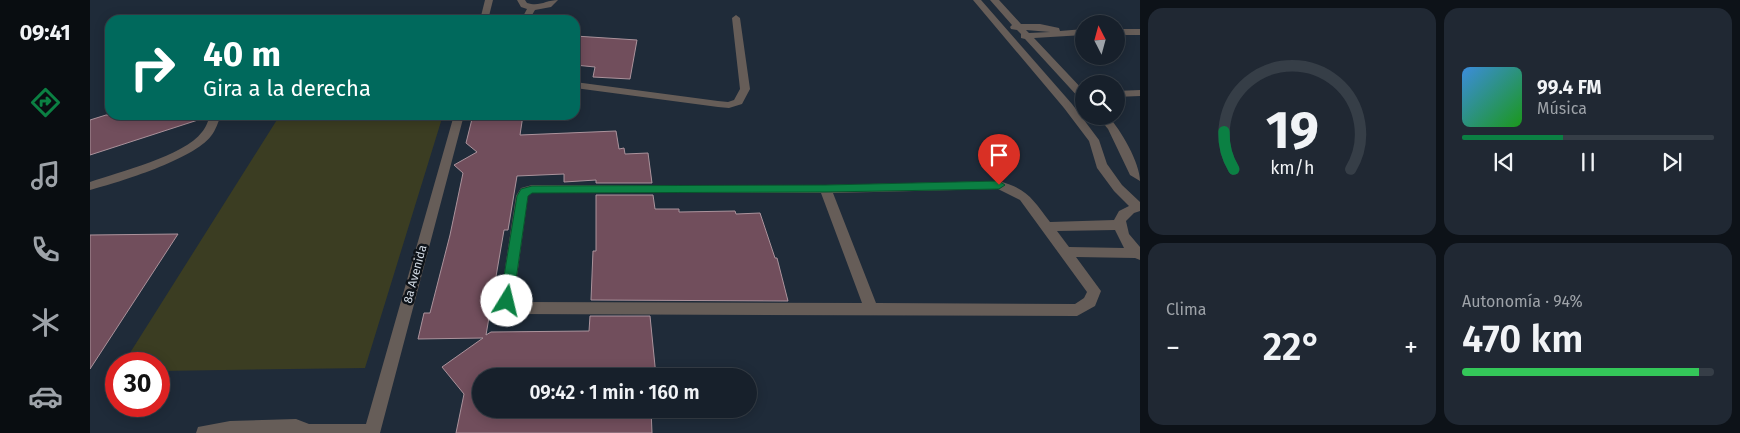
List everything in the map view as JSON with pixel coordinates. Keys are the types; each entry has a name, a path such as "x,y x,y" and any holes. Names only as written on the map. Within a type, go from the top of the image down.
{"street":[{"path":"485,15 489,0"},
{"path":"521,0 524,5 532,8 548,5 555,0"},
{"path":"977,0 1068,106 1094,140 1101,164 1118,188 1139,207"},
{"path":"994,0 1019,27 1029,32 1040,36 1066,32"},
{"path":"528,15 532,8"},
{"path":"580,86 718,104 729,105 738,102 745,89 736,18"},
{"path":"999,26 1019,27"},
{"path":"1007,36 1029,32 1075,32"},
{"path":"1029,32 1075,86"},
{"path":"1125,32 1140,32"},
{"path":"1125,94 1140,94"},
{"path":"90,186 171,158 193,147 207,134 214,120"},
{"name":"8a Avenida","path":"372,432 458,120"},
{"path":"1110,125 1134,172 1140,178"},
{"path":"999,185 1015,191 1024,197 1046,227 1094,292 1090,302 1077,310 517,308 507,301 522,196 525,191 542,189 826,189 999,185"},
{"path":"826,189 871,308"},
{"path":"1138,254 1121,234 1119,225 1121,217 1127,210 1139,207"},
{"path":"1046,227 1119,225"},
{"path":"1064,252 1138,254"},
{"path":"204,433 296,427 310,433 372,432"}],"green space":[{"path":"277,120 441,120 365,368 170,371 170,352 131,352"}],"building":[{"path":"580,36 637,40 630,79 593,77 595,67 580,66"},
{"path":"105,115 105,120 198,120 90,155 90,120"},
{"path":"472,120 522,120 520,135 616,131 619,149 624,148 625,154 648,153 652,183 596,183 596,180 564,182 564,174 517,176 508,230 504,230 486,335 491,332 589,331 590,316 650,316 655,368 472,368 472,418 651,418 652,433 456,433 464,394 442,367 483,338 418,339 424,313 430,313 450,235 463,173 454,165 477,152 466,143"},
{"path":"596,195 653,195 655,209 679,209 679,212 735,211 736,214 760,213 775,258 777,258 788,301 591,300 593,251 596,251"},
{"path":"178,234 90,369 90,235"}],"route":[{"path":"507,301 522,196 525,191 826,189 999,185"}]}
